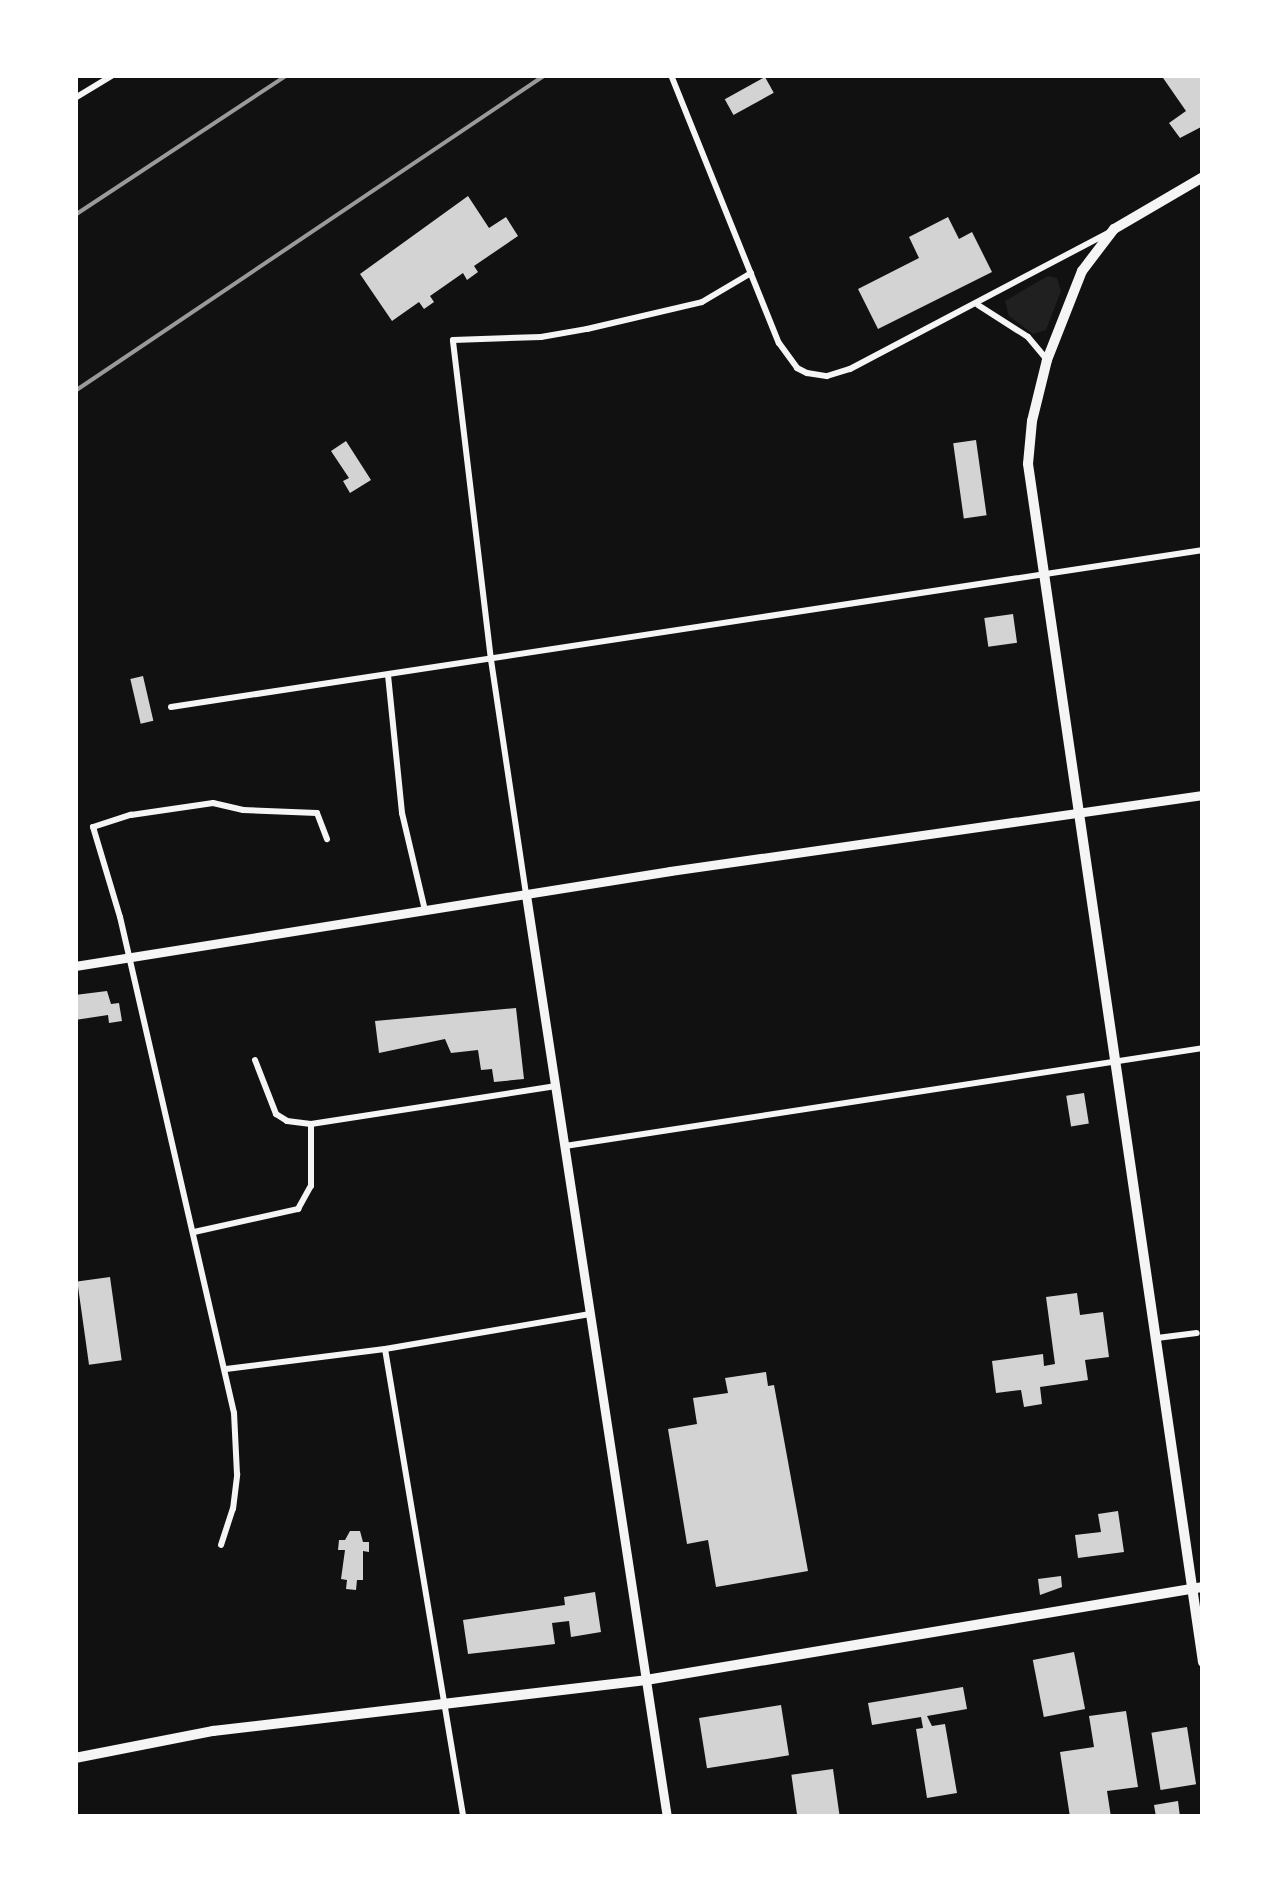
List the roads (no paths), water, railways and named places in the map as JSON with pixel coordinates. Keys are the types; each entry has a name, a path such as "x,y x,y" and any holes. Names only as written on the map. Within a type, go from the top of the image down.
{"main road":[{"path":"1203,177 1114,230 1082,271 1047,360 1028,450 1077,812 1198,1588 1203,1662"},
{"path":"75,1758 228,1729 646,1680 1198,1588"}],"street":[{"path":"75,98 114,75"},
{"path":"671,75 788,358 796,368 817,376 850,369 1114,230"},
{"path":"667,1817 491,660 453,340 541,337 587,329 702,302 751,273"},
{"path":"976,305 1028,337 1047,360"},
{"path":"171,707 1203,550"},
{"path":"388,674 402,813 425,912"},
{"path":"75,966 1203,795"},
{"path":"221,1545 233,1509 237,1474 226,1369 129,958 94,827 131,815 213,803 244,810 317,812 328,839"},
{"path":"565,1146 1203,1048"},
{"path":"255,1060 276,1114 288,1121 311,1124 556,1086"},
{"path":"194,1232 298,1208 311,1186 311,1124"},
{"path":"226,1369 385,1349 590,1314"},
{"path":"1157,1338 1196,1333"},
{"path":"385,1349 462,1817"}],"railway":[{"path":"75,215 287,75"},
{"path":"75,391 545,75"}]}
